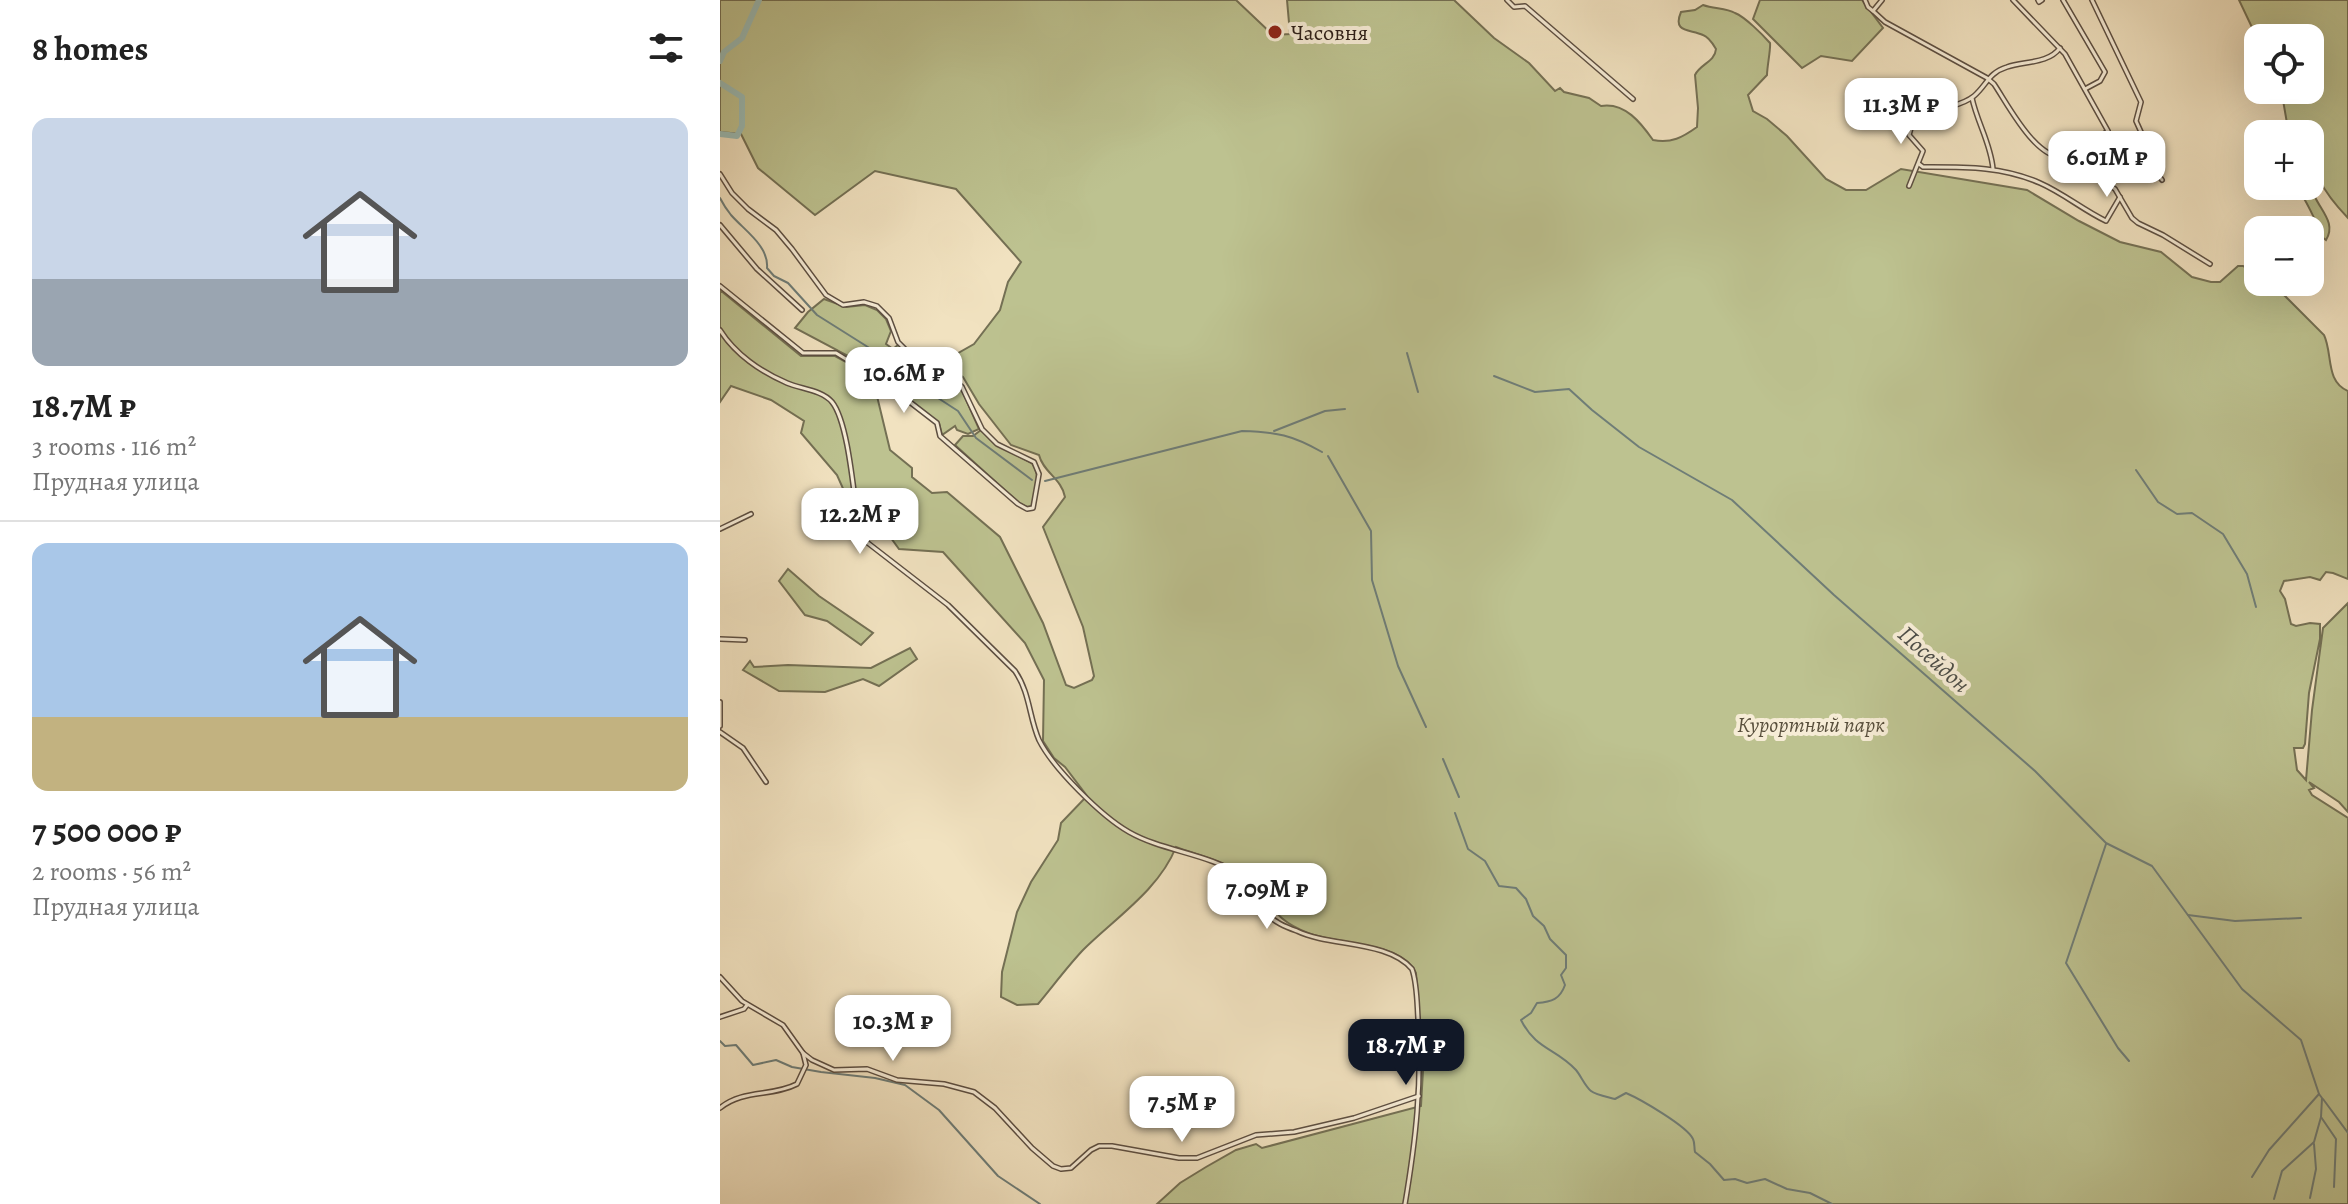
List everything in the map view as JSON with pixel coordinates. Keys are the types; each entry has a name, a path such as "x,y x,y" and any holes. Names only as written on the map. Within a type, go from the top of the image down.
{"street":[{"path":"1507,0 1514,7 1525,6 1633,99"},
{"path":"1865,0 1868,7 1892,27 1987,78 2043,151 2070,157 2108,131 2060,48 2013,0"},
{"path":"1873,11 1882,0"},
{"path":"2063,0 2105,72 2100,81 2085,89"},
{"path":"2092,0 2141,102 2136,121 2146,143 2147,159 2162,180"},
{"path":"1909,186 1923,151 1909,132 1917,124 1935,112 1972,98 1987,78 2008,66 2045,58 2060,48"},
{"path":"1861,86 1893,112 1917,124"},
{"path":"1972,98 1976,116 1992,152 1993,169"},
{"path":"2070,157 2115,189 2138,223 2210,264"},
{"path":"1919,164 1923,167 1993,169 2043,184 2106,221 2120,197"},
{"path":"720,174 732,193 776,230 826,295 843,305 864,302 877,306 889,318 898,342 916,360 952,376 962,387 982,429 997,444 1034,462 1039,474 1033,508 1027,509 1018,504 940,436 937,423 902,396 879,390 849,361 836,353 803,353 720,286"},
{"path":"720,225 757,269 802,310"},
{"path":"720,330 730,345 763,371 829,398 838,412 844,433 859,529 864,540 948,605 1015,671 1024,684 1040,743 1092,803 1128,832 1242,876 1255,890 1265,910 1281,924 1319,940 1386,953 1408,964 1414,975 1419,1096 1416,1138 1405,1204"},
{"path":"720,529 751,514"},
{"path":"720,639 745,640"},
{"path":"720,702 720,726"},
{"path":"720,732 743,748 766,782"},
{"path":"720,977 747,1005 783,1025 803,1053 823,1067 834,1070 867,1069 897,1080 935,1083 974,1092 995,1108 1032,1148 1061,1169 1071,1168 1099,1146 1197,1158 1256,1135 1294,1132 1354,1118 1419,1096"},
{"path":"720,1017 744,1009 747,1005"},
{"path":"720,1108 737,1097 797,1084 806,1065 803,1053"}],"green space":[{"name":"Курортный парк","path":"720,0 1236,0 1273,35 1290,34 1287,0 1454,0 1494,38 1529,63 1555,91 1560,88 1564,92 1589,98 1601,106 1618,107 1638,121 1653,140 1666,141 1682,137 1697,127 1695,75 1713,57 1716,49 1705,36 1681,27 1679,19 1681,12 1703,5 1739,15 1770,43 1767,75 1748,95 1753,111 1787,136 1826,179 1846,190 1866,190 1901,169 2027,190 2120,242 2161,252 2192,277 2220,282 2238,266 2244,267 2244,296 2285,296 2324,335 2336,381 2348,391 2348,579 2326,572 2320,580 2310,577 2284,581 2280,591 2291,624 2320,624 2305,744 2303,748 2294,748 2297,770 2306,780 2323,628 2348,603 2348,812 2339,802 2309,782 2314,788 2309,790 2348,818 2348,1204 1157,1204 1180,1183 1236,1150 1256,1144 1262,1148 1421,1106 1423,1070 1416,973 1397,955 1383,949 1320,937 1286,922 1241,874 1214,860 1176,847 1159,877 1083,950 1038,1004 1017,1005 1001,997 1002,972 1017,912 1031,882 1058,840 1061,823 1087,796 1043,741 1044,680 1025,643 943,552 899,549 883,527 849,502 837,475 801,433 804,421 771,400 731,386 720,402 720,290 801,356 835,356 848,363 876,392 890,450 912,468 912,477 932,493 947,492 1000,537 1043,623 1066,685 1074,688 1092,680 1094,676 1083,627 1043,527 1065,497 1063,491 1039,455 1011,445 979,404 963,377 939,364 974,344 1000,310 1008,282 1021,262 956,189 875,171 815,215 758,168 741,134 720,132"},
{"path":"1760,0 1862,0 1883,28 1852,61 1821,56 1802,68 1753,19"},
{"path":"2239,0 2348,0 2348,218 2324,186 2324,120 2286,120 2284,104 2324,104 2324,24 2250,24"},
{"path":"2305,200 2317,200 2327,218 2329,234 2326,240 2324,216 2313,216"},
{"path":"824,299 846,307 865,305 877,310 886,319 891,331 886,344 893,349 899,344 915,361 952,378 961,388 979,429 968,434 955,426 942,435 939,423 902,394 882,388 852,358 795,328"},
{"path":"981,430 996,445 1032,463 1037,478 1032,506 1019,503 955,445 963,436 973,436"},
{"path":"788,569 819,596 873,633 861,645 827,621 805,615 779,581"},
{"path":"910,648 917,659 879,686 863,679 825,692 779,691 743,670 750,661 754,667 871,668"}],"waterway":[{"path":"720,61 724,52 742,38 759,0"},
{"path":"720,83 742,97 742,126 737,136 720,134"},
{"path":"720,198 731,215 760,246 767,260 767,268 774,276 788,283 817,315 958,411 976,438 1032,480"},
{"path":"1407,353 1418,392"},
{"name":"Посейдон","path":"1494,376 1535,392 1569,389 1639,447 1732,500 1834,595 2035,771 2106,843 2152,866 2242,989 2301,1040 2319,1094 2269,1150 2252,1177"},
{"path":"1274,431 1325,411 1345,409"},
{"path":"1045,481 1242,431 1284,436 1322,452"},
{"path":"1328,456 1371,531 1372,580 1398,666 1426,727"},
{"path":"2136,470 2158,502 2177,514 2192,513 2223,534 2247,574 2256,607"},
{"path":"1443,759 1459,797"},
{"path":"1455,813 1468,849 1485,861 1499,886 1516,888 1550,939 1566,955 1566,968 1561,975 1565,985 1561,994 1551,1001 1537,1003 1531,1013 1521,1020 1533,1037 1569,1063 1593,1092 1615,1099 1626,1093 1673,1120 1693,1139 1695,1152 1724,1180 1735,1179 1747,1183 1765,1179 1787,1189 1810,1193 1832,1204"},
{"path":"2106,844 2066,963 2129,1061"},
{"path":"2188,915 2235,921 2301,918"},
{"path":"720,1041 725,1046 736,1045 753,1065 776,1060 792,1067 905,1085 939,1110 998,1176 1040,1204"},
{"path":"2274,1199 2282,1171 2314,1142 2321,1117 2322,1098 2319,1094"},
{"path":"2323,1099 2348,1133"},
{"path":"2321,1117 2336,1139 2334,1187"},
{"path":"2310,1198 2316,1169 2314,1144"}],"place":[{"name":"Часовня","path":"1275,32"}]}
